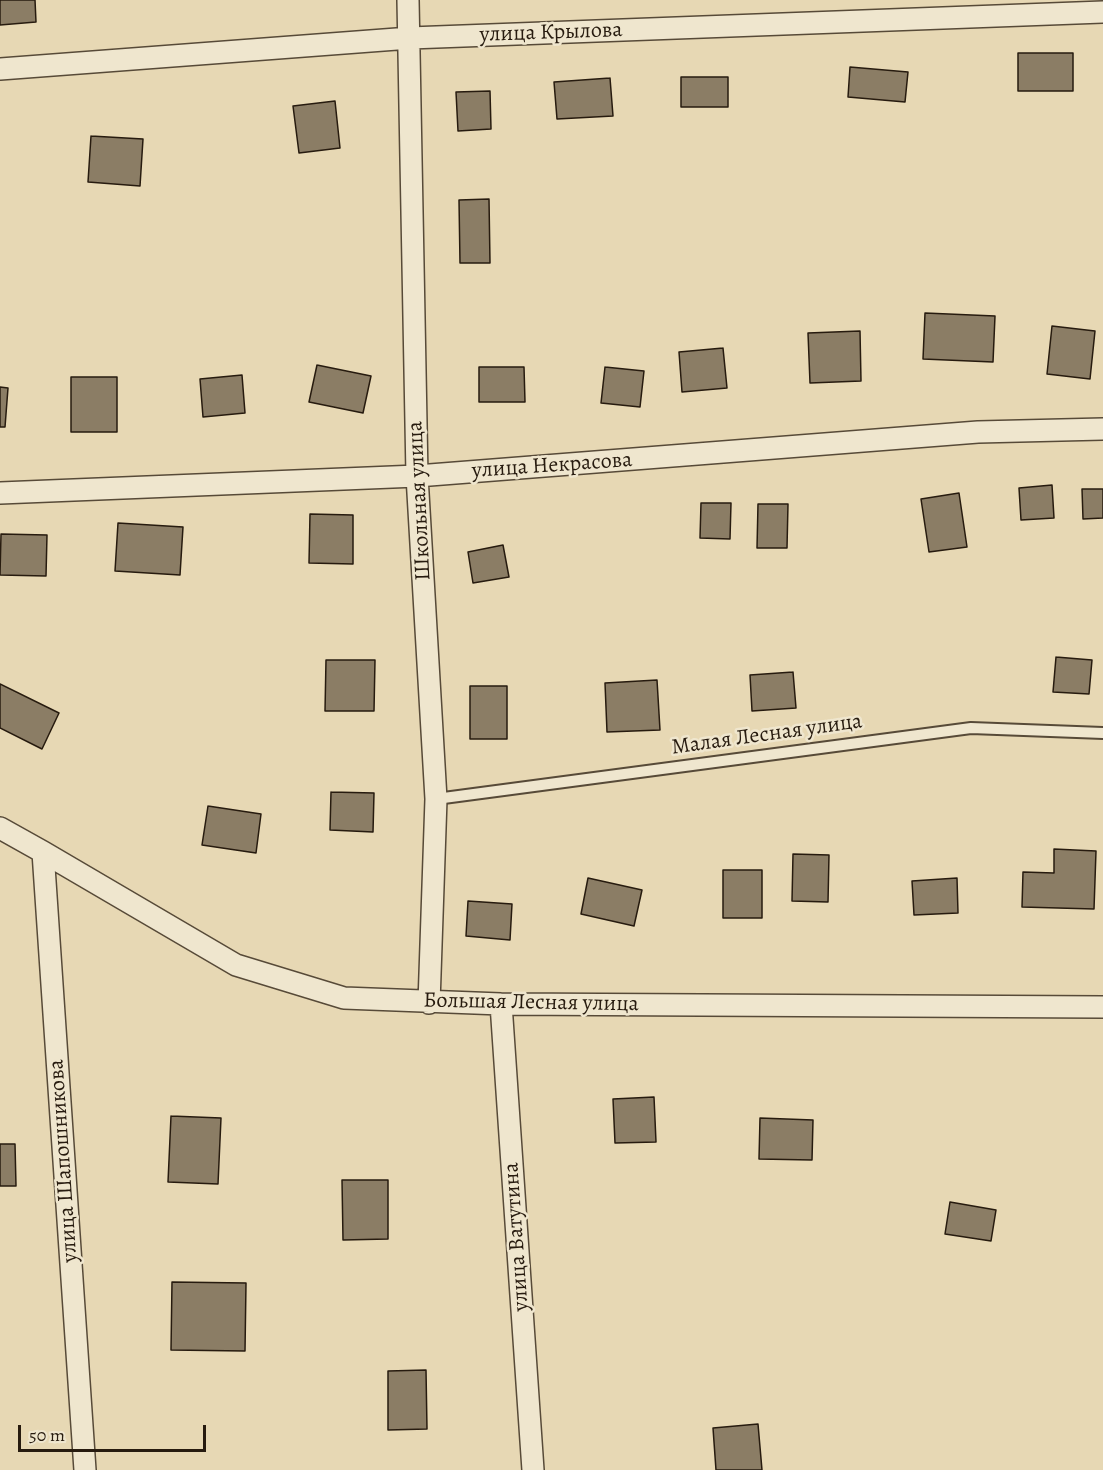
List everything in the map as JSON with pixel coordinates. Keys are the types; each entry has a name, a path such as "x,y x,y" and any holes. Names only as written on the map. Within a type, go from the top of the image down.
{"street":[{"name":"Школьная улица","path":"408,0 417,476 436,799 429,1002"},
{"name":"улица Крылова","path":"0,69 410,38 1103,12"},
{"name":"улица Некрасова","path":"0,493 417,476 978,432 1103,429"},
{"name":"Большая Лесная улица","path":"0,828 236,965 344,998 501,1004 1103,1007"},
{"name":"улица Шапошникова","path":"44,852 84,1470"},
{"name":"улица Ватутина","path":"501,1004 533,1470"}],"lane":[{"name":"Малая Лесная улица","path":"436,799 971,728 1103,733"}],"building":[{"path":"0,0 35,0 36,22 0,25"},
{"path":"1018,53 1073,53 1073,91 1018,91"},
{"path":"850,67 908,72 905,102 848,97"},
{"path":"681,77 728,77 728,107 681,107"},
{"path":"610,78 613,116 557,119 554,82"},
{"path":"490,91 491,129 458,131 456,92"},
{"path":"335,101 340,148 299,153 293,106"},
{"path":"91,136 143,139 140,186 88,182"},
{"path":"489,199 490,263 460,263 459,200"},
{"path":"925,313 995,316 993,362 923,359"},
{"path":"1052,326 1095,331 1090,379 1047,374"},
{"path":"860,331 861,381 810,383 808,333"},
{"path":"723,348 727,388 682,392 679,352"},
{"path":"317,365 371,376 363,413 309,402"},
{"path":"479,367 524,367 525,402 479,402"},
{"path":"605,367 644,371 640,407 601,403"},
{"path":"242,375 245,413 203,417 200,379"},
{"path":"71,377 117,377 117,432 71,432"},
{"path":"0,387 8,388 5,427 0,427"},
{"path":"1052,485 1054,518 1021,520 1019,488"},
{"path":"1082,489 1103,489 1103,518 1083,519"},
{"path":"959,493 967,547 929,552 921,499"},
{"path":"701,503 731,503 730,539 700,538"},
{"path":"758,504 788,504 787,548 757,548"},
{"path":"310,514 353,515 353,564 309,563"},
{"path":"118,523 183,527 180,575 115,571"},
{"path":"1,534 47,535 46,576 0,575"},
{"path":"503,545 509,577 473,583 468,552"},
{"path":"1056,657 1092,660 1089,694 1053,692"},
{"path":"326,660 375,660 374,711 325,711"},
{"path":"793,672 796,708 752,711 750,675"},
{"path":"657,680 660,730 607,732 605,683"},
{"path":"0,684 59,713 42,749 0,728"},
{"path":"470,686 507,686 507,739 470,739"},
{"path":"331,792 374,793 373,832 330,830"},
{"path":"208,806 261,814 256,853 202,845"},
{"path":"1054,849 1096,851 1094,909 1022,907 1023,872 1054,873"},
{"path":"793,854 829,855 828,902 792,901"},
{"path":"723,870 762,870 762,918 723,918"},
{"path":"588,878 642,890 634,926 581,914"},
{"path":"957,878 958,913 914,915 912,881"},
{"path":"468,901 512,904 510,940 466,936"},
{"path":"654,1097 656,1142 615,1143 613,1099"},
{"path":"171,1116 221,1118 218,1184 168,1182"},
{"path":"760,1118 813,1120 812,1160 759,1159"},
{"path":"0,1144 15,1144 16,1186 0,1186"},
{"path":"342,1180 388,1180 388,1239 343,1240"},
{"path":"950,1202 996,1210 991,1241 945,1234"},
{"path":"172,1282 246,1283 245,1351 171,1350"},
{"path":"426,1370 427,1429 388,1430 388,1371"},
{"path":"758,1424 762,1470 716,1470 713,1428"}]}
